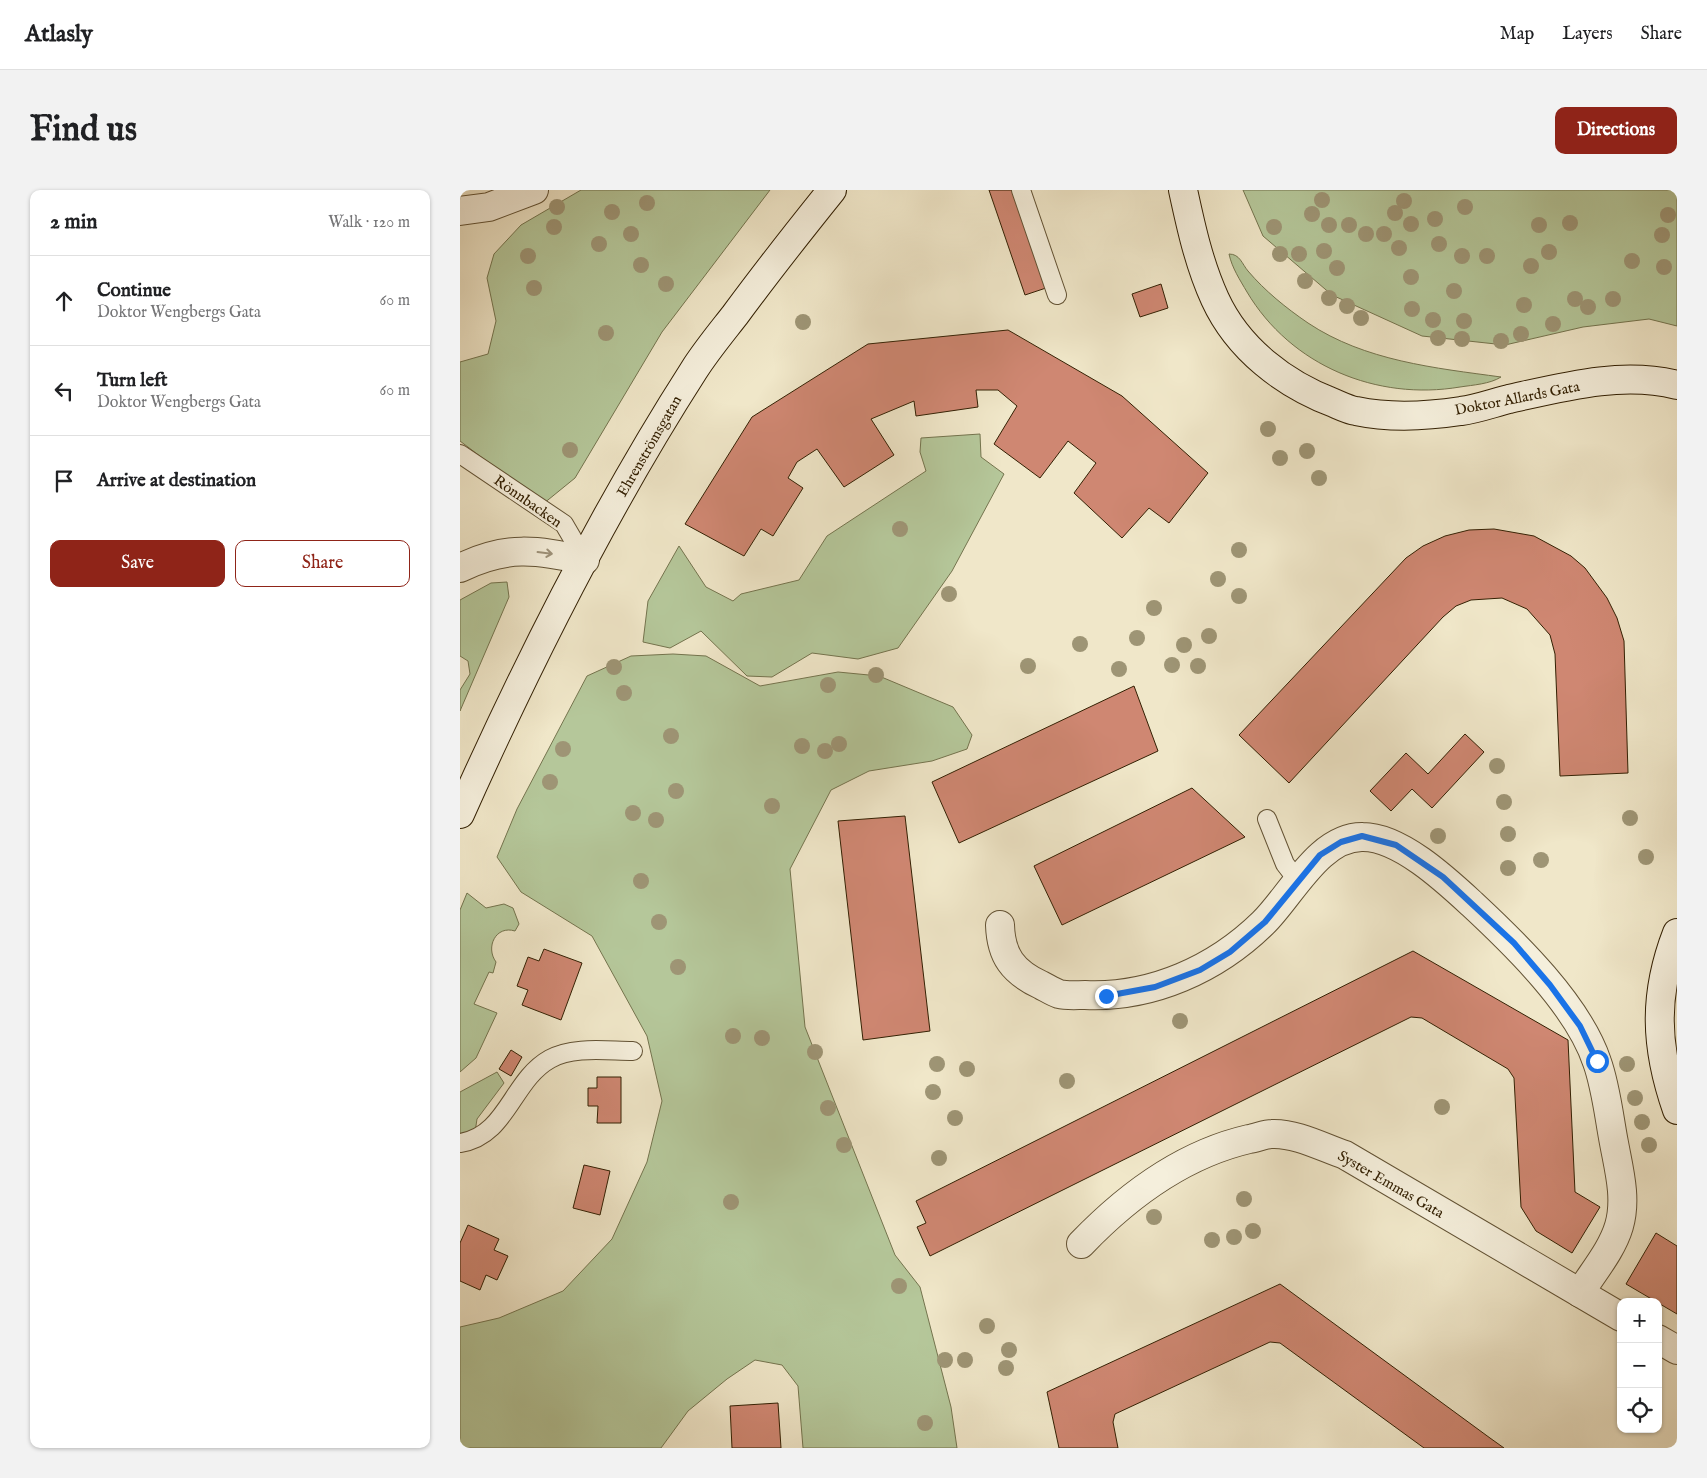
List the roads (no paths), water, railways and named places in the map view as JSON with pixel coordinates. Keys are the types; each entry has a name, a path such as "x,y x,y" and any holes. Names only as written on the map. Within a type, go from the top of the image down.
{"street":[{"path":"460,211 489,199 534,190"},
{"name":"Ehrenströmsgatan","path":"460,814 500,724 585,560 648,446 695,368 780,254 832,190"},
{"name":"Doktor Allards Gata","path":"1184,190 1202,265 1216,300 1233,329 1251,351 1272,369 1316,396 1355,411 1401,415 1462,411 1610,379 1660,381 1677,385"},
{"path":"460,568 479,559 505,552 549,553 585,560"},
{"path":"1000,925 1001,942 1004,950 1022,976 1060,994 1106,996 1155,987 1200,970 1222,957 1265,922 1320,855 1341,842 1362,836 1396,845 1443,877 1514,943 1550,985 1580,1026 1597,1061 1621,1180 1623,1205 1620,1224 1614,1238 1580,1293"},
{"path":"1677,933 1664,974 1660,1002 1659,1031 1665,1076 1677,1110"},
{"name":"Syster Emmas Gata","path":"1081,1244 1111,1213 1162,1176 1202,1154 1234,1143 1272,1134 1299,1138 1345,1155 1617,1315"},
{"path":"1662,1341 1677,1350"}],"lane":[{"path":"1021,190 1057,295"},
{"name":"Rönnbacken","path":"460,454 564,524 585,560"},
{"path":"1268,819 1285,864 1298,881"},
{"path":"460,1143 480,1137 496,1125 534,1070 550,1059 568,1053 633,1050"}]}
